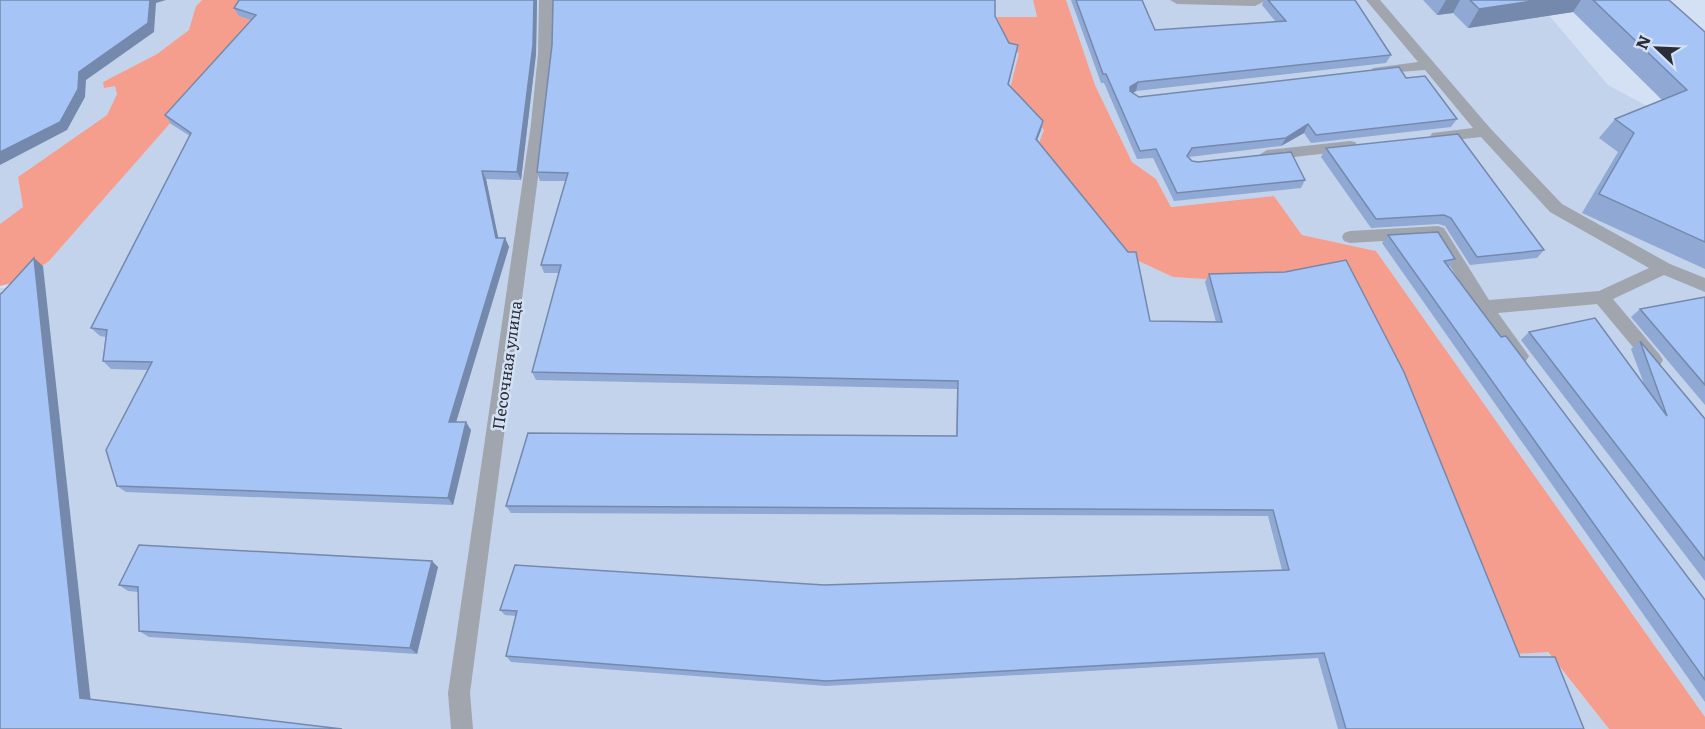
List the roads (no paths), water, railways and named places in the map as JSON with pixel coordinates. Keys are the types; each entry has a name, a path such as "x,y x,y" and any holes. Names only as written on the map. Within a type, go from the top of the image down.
{"street":[{"name":"Песочная улица","path":"462,729 459,693 538,124 545,54 546,0"},
{"path":"1177,0 1256,1"},
{"path":"1373,0 1485,132 1556,208 1664,268 1705,285"},
{"path":"1359,73 1430,65"},
{"path":"1427,138 1485,132"},
{"path":"1252,157 1369,144"},
{"path":"1350,237 1438,232 1484,307 1534,374"},
{"path":"1484,307 1601,297 1664,268"},
{"path":"1601,297 1668,377"}]}
